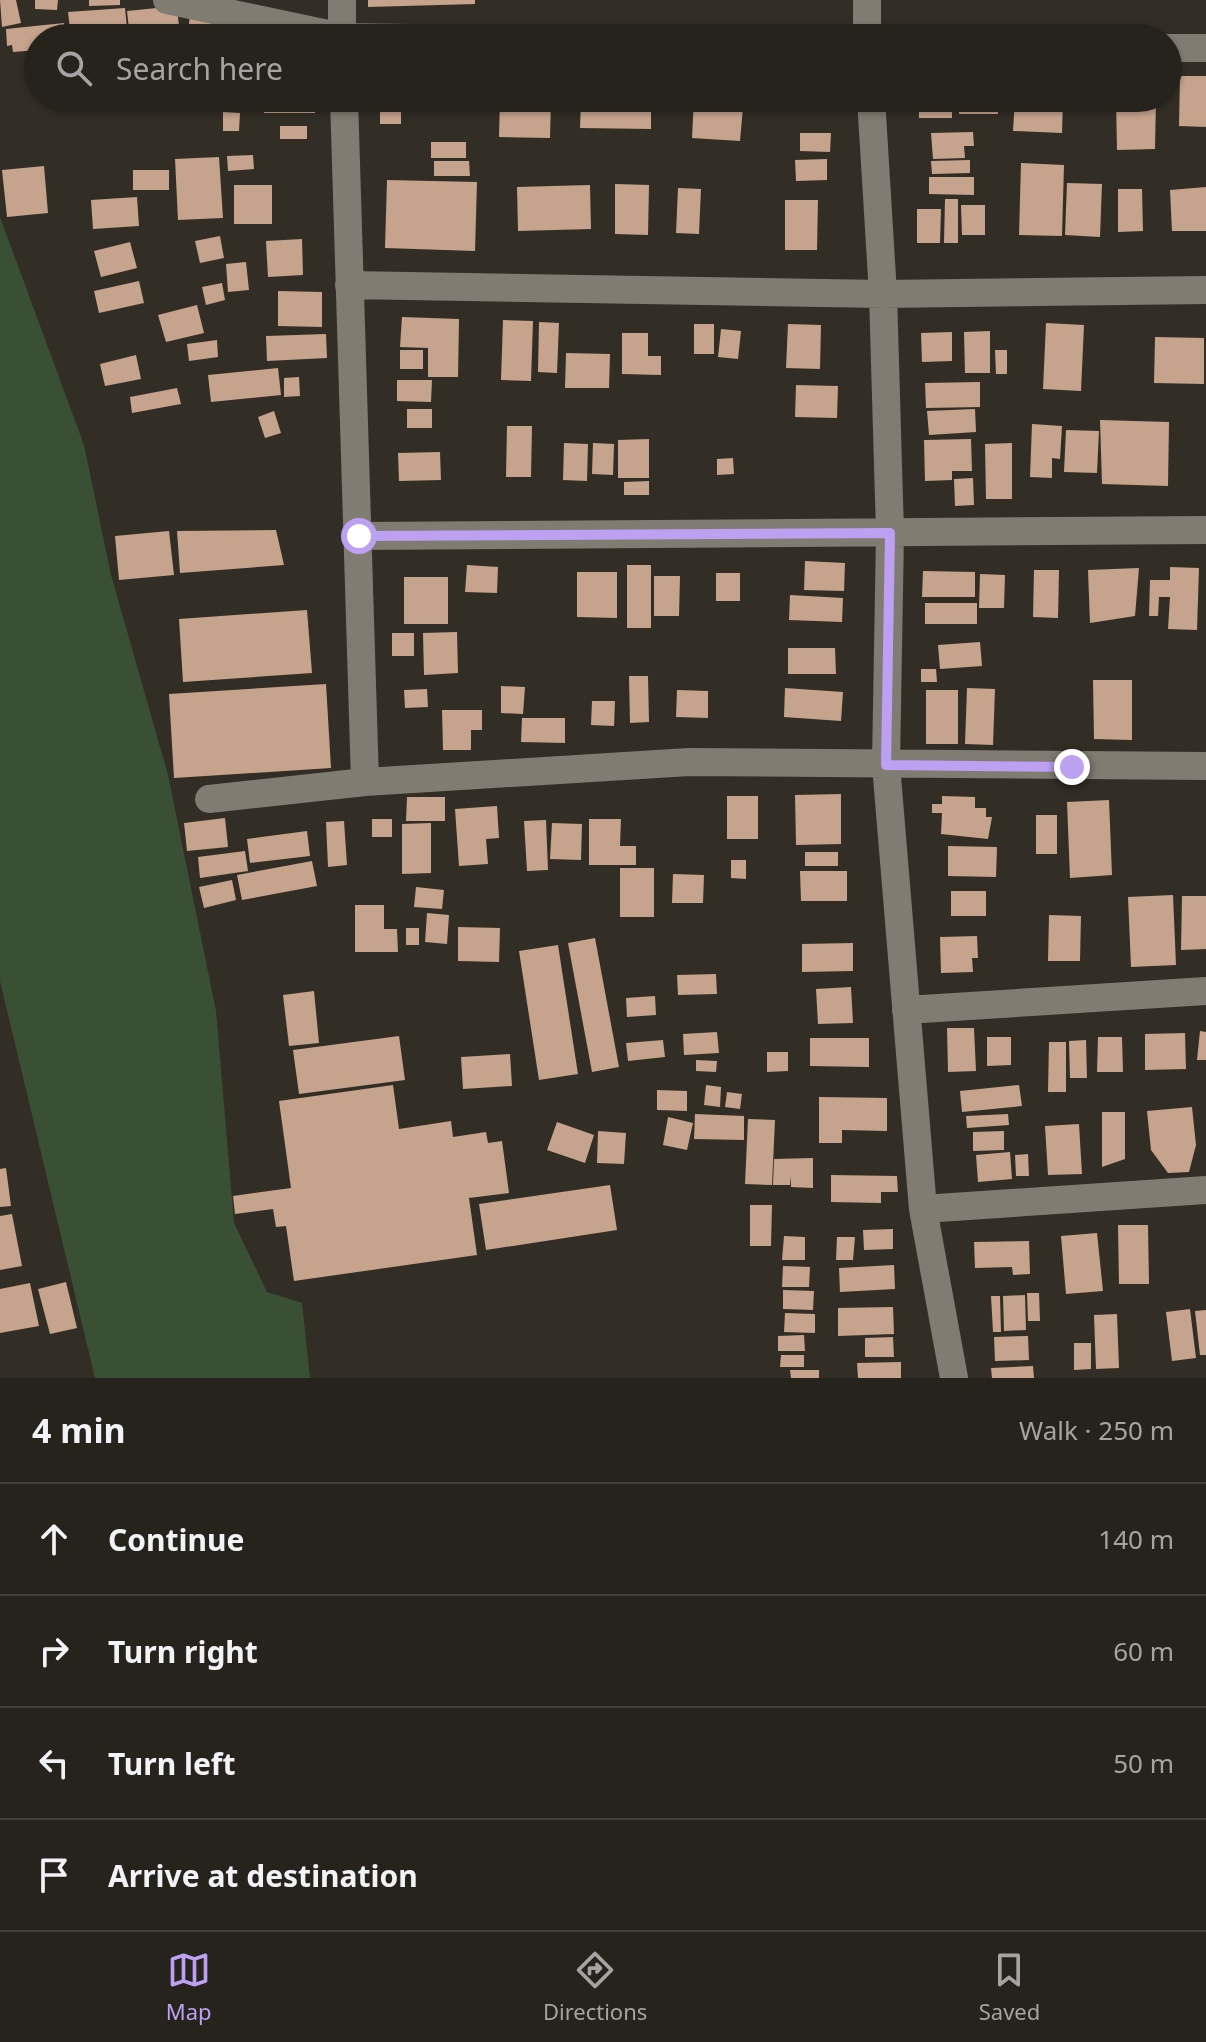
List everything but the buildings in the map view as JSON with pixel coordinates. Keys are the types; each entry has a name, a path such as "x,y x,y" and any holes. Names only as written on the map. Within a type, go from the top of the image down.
{"street":[{"path":"167,0 281,24"},
{"path":"342,0 342,24"},
{"path":"867,0 867,24"},
{"path":"1182,48 1206,48"},
{"path":"344,112 365,782"},
{"path":"872,112 883,294 890,533 886,765 923,1209 954,1378"},
{"path":"349,285 883,294 1206,290"},
{"path":"359,536 1206,530"},
{"path":"209,799 365,782 689,762 1206,766"},
{"path":"906,1010 1206,991"},
{"path":"923,1209 1206,1190"}],"shaded area":[{"path":"0,217 84,445 111,575 168,775 216,1011 234,1223 267,1292 302,1303 310,1378 95,1378 0,981"}],"route":[{"path":"359,536 890,533 886,765 1072,767"}]}
